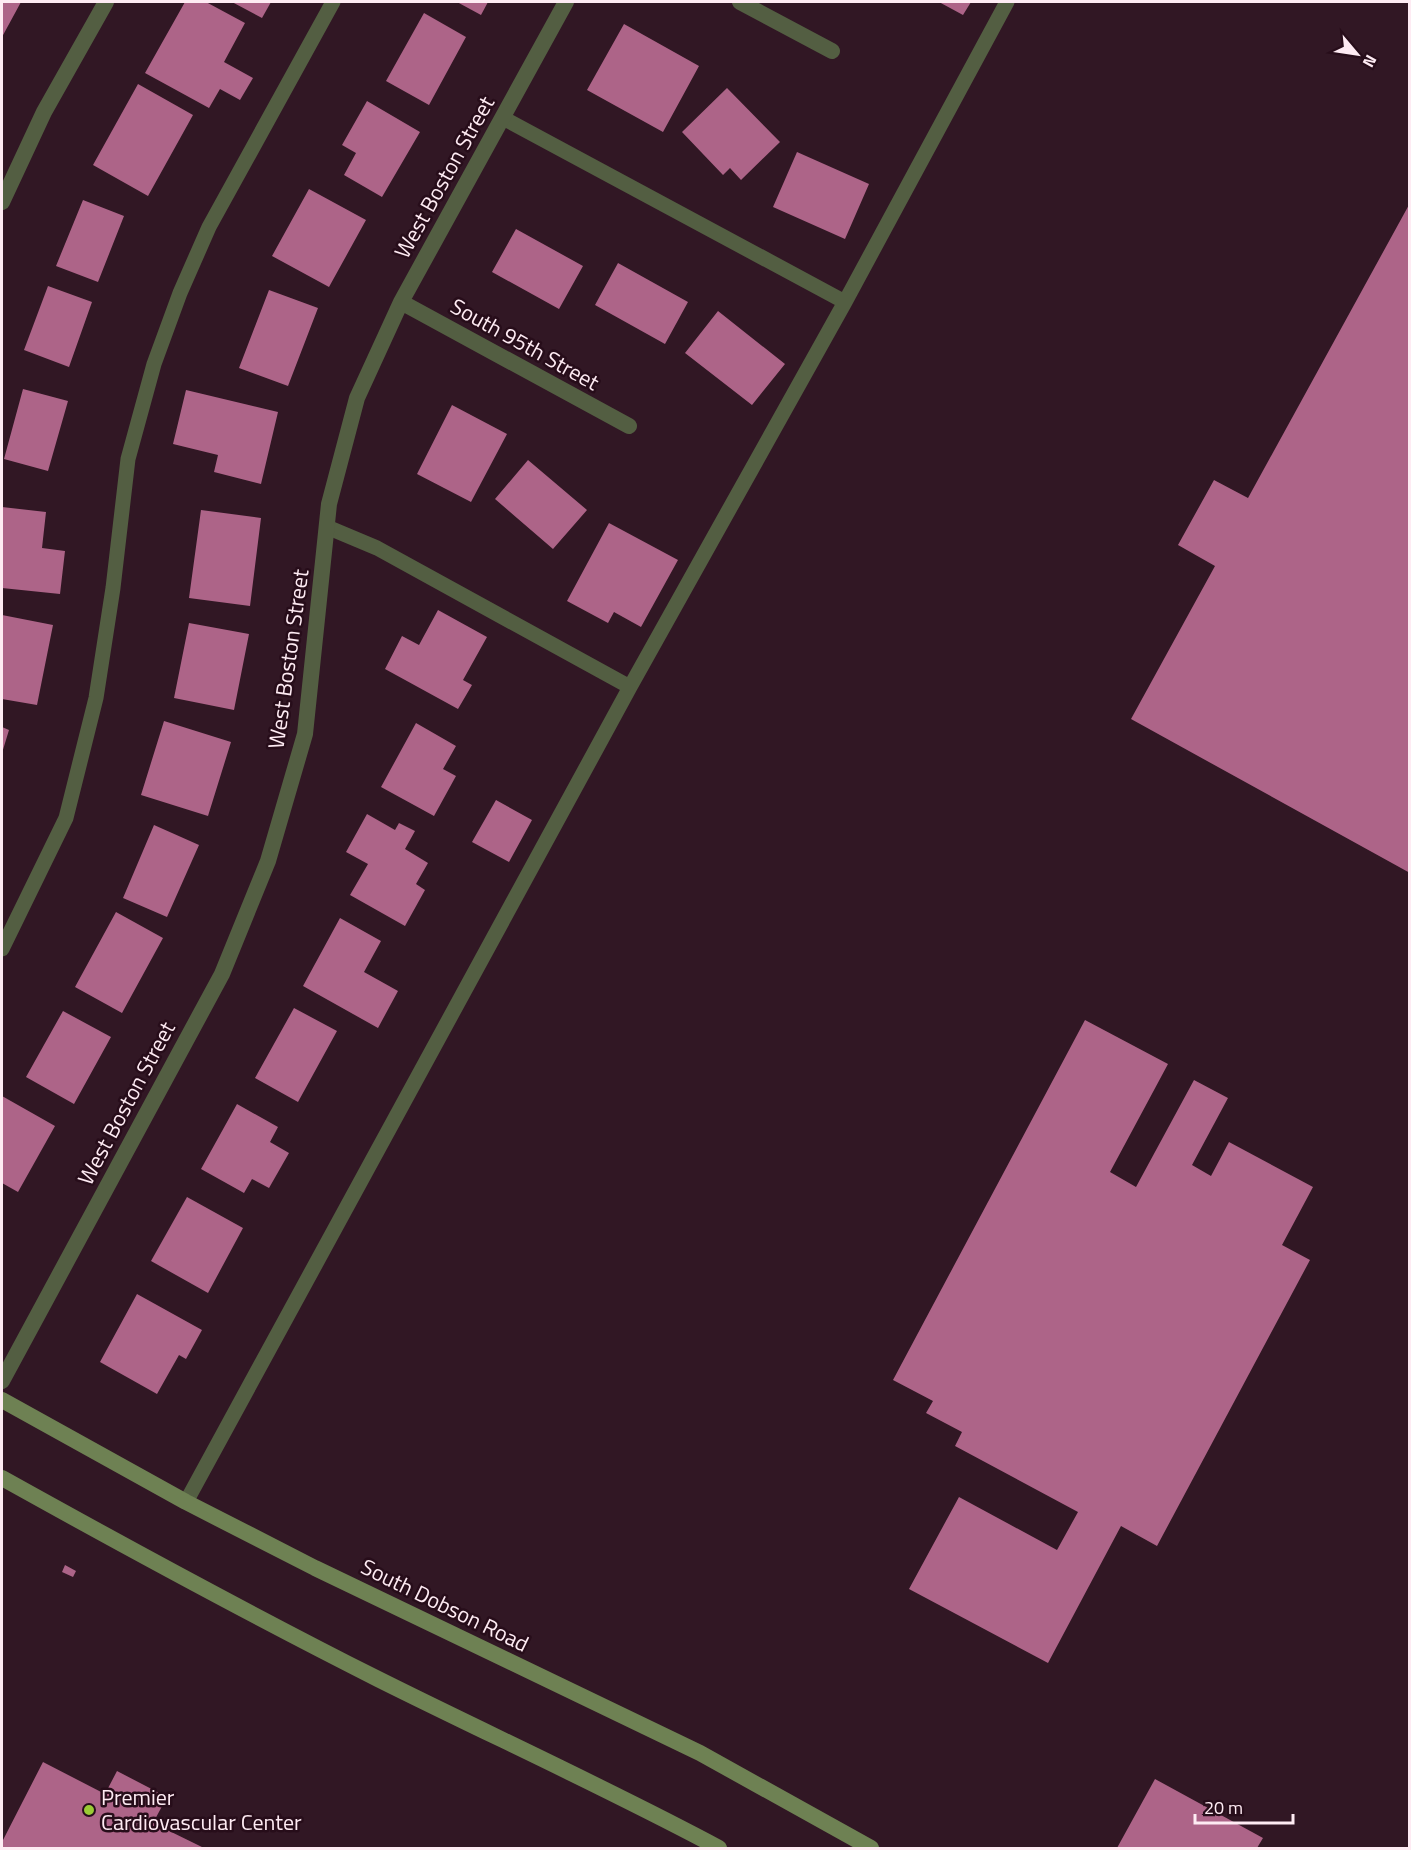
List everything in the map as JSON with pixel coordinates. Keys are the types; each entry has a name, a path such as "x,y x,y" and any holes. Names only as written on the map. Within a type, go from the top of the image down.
{"main road":[{"name":"South Dobson Road","path":"2,1400 186,1502 315,1568 700,1753 871,1848"},
{"path":"2,1478 256,1616 719,1848"}],"street":[{"path":"2,202 44,112 106,2"},
{"name":"West Boston Street","path":"2,1381 222,974 268,861 305,734 330,504 357,398 400,302 567,2"},
{"path":"740,2 832,51"},
{"name":"South 95th Street","path":"400,302 629,426"}],"lane":[{"path":"2,949 66,818 96,698 113,588 128,459 154,364 180,293 209,227 333,2"},
{"path":"186,1502 630,687 845,302 1007,2"},
{"path":"504,118 845,302"},
{"path":"327,527 377,548 630,687"}],"building":[{"path":"2,2 21,2 2,37"},
{"path":"185,2 206,2 245,23 224,62 253,78 240,100 220,89 209,108 145,73"},
{"path":"232,2 271,2 262,18"},
{"path":"457,2 488,2 481,15"},
{"path":"939,2 971,2 963,15"},
{"path":"424,13 466,37 429,105 386,81"},
{"path":"624,24 699,66 663,132 587,90"},
{"path":"138,84 193,115 148,196 93,165"},
{"path":"727,88 780,142 741,180 730,168 723,175 682,132"},
{"path":"367,101 420,132 382,197 344,175 356,153 342,145"},
{"path":"797,152 869,184 845,239 773,207"},
{"path":"309,189 366,220 329,287 272,256"},
{"path":"83,200 124,216 98,282 56,266"},
{"path":"1410,203 1410,873 1131,719 1215,566 1178,545 1214,480 1248,498"},
{"path":"516,229 583,266 559,309 492,272"},
{"path":"618,263 688,302 665,344 595,305"},
{"path":"48,286 92,302 69,367 24,350"},
{"path":"269,290 318,308 288,386 239,368"},
{"path":"718,311 785,364 752,405 685,353"},
{"path":"23,389 68,401 48,471 4,459"},
{"path":"186,390 278,412 261,484 214,472 218,455 173,444"},
{"path":"452,405 507,434 471,502 417,474"},
{"path":"528,460 587,510 553,549 495,499"},
{"path":"2,507 46,512 42,548 65,551 60,594 2,588"},
{"path":"201,510 261,518 250,606 189,598"},
{"path":"609,523 678,560 641,627 614,612 608,623 567,601"},
{"path":"438,610 487,637 463,680 472,685 458,709 385,669 402,636 419,645"},
{"path":"2,615 53,625 37,705 2,699"},
{"path":"189,623 249,634 234,710 174,698"},
{"path":"164,721 231,742 208,816 141,795"},
{"path":"416,723 456,746 443,769 456,776 434,816 381,787"},
{"path":"2,727 9,730 2,753"},
{"path":"496,800 532,820 509,862 472,842"},
{"path":"367,814 395,830 399,823 415,831 405,849 428,863 416,884 425,890 405,926 350,895 368,864 346,852"},
{"path":"154,825 199,845 167,917 123,898"},
{"path":"116,912 163,938 122,1013 75,987"},
{"path":"340,918 381,941 364,972 398,991 378,1028 303,986"},
{"path":"294,1008 337,1031 298,1102 255,1078"},
{"path":"63,1011 111,1037 74,1104 26,1077"},
{"path":"1085,1020 1168,1064 1110,1172 1136,1187 1194,1080 1228,1098 1192,1165 1211,1176 1229,1142 1313,1187 1282,1245 1310,1260 1157,1546 1121,1526 1048,1663 909,1589 959,1497 1057,1550 1078,1512 955,1446 962,1432 926,1413 933,1401 893,1380"},
{"path":"2,1096 55,1126 18,1192 2,1183"},
{"path":"237,1104 278,1127 270,1142 289,1153 269,1188 252,1179 244,1193 201,1169"},
{"path":"187,1197 243,1228 208,1293 151,1261"},
{"path":"137,1294 202,1330 186,1359 179,1355 157,1394 100,1362"},
{"path":"65,1565 76,1571 73,1577 62,1572"},
{"name":"Premier Cardiovascular Center","path":"43,1762 105,1794 117,1771 167,1797 153,1823 204,1848 2,1848 2,1842"},
{"path":"1155,1779 1263,1838 1257,1848 1117,1848"}],"place":[{"name":"Premier Cardiovascular Center","path":"89,1810"}]}
